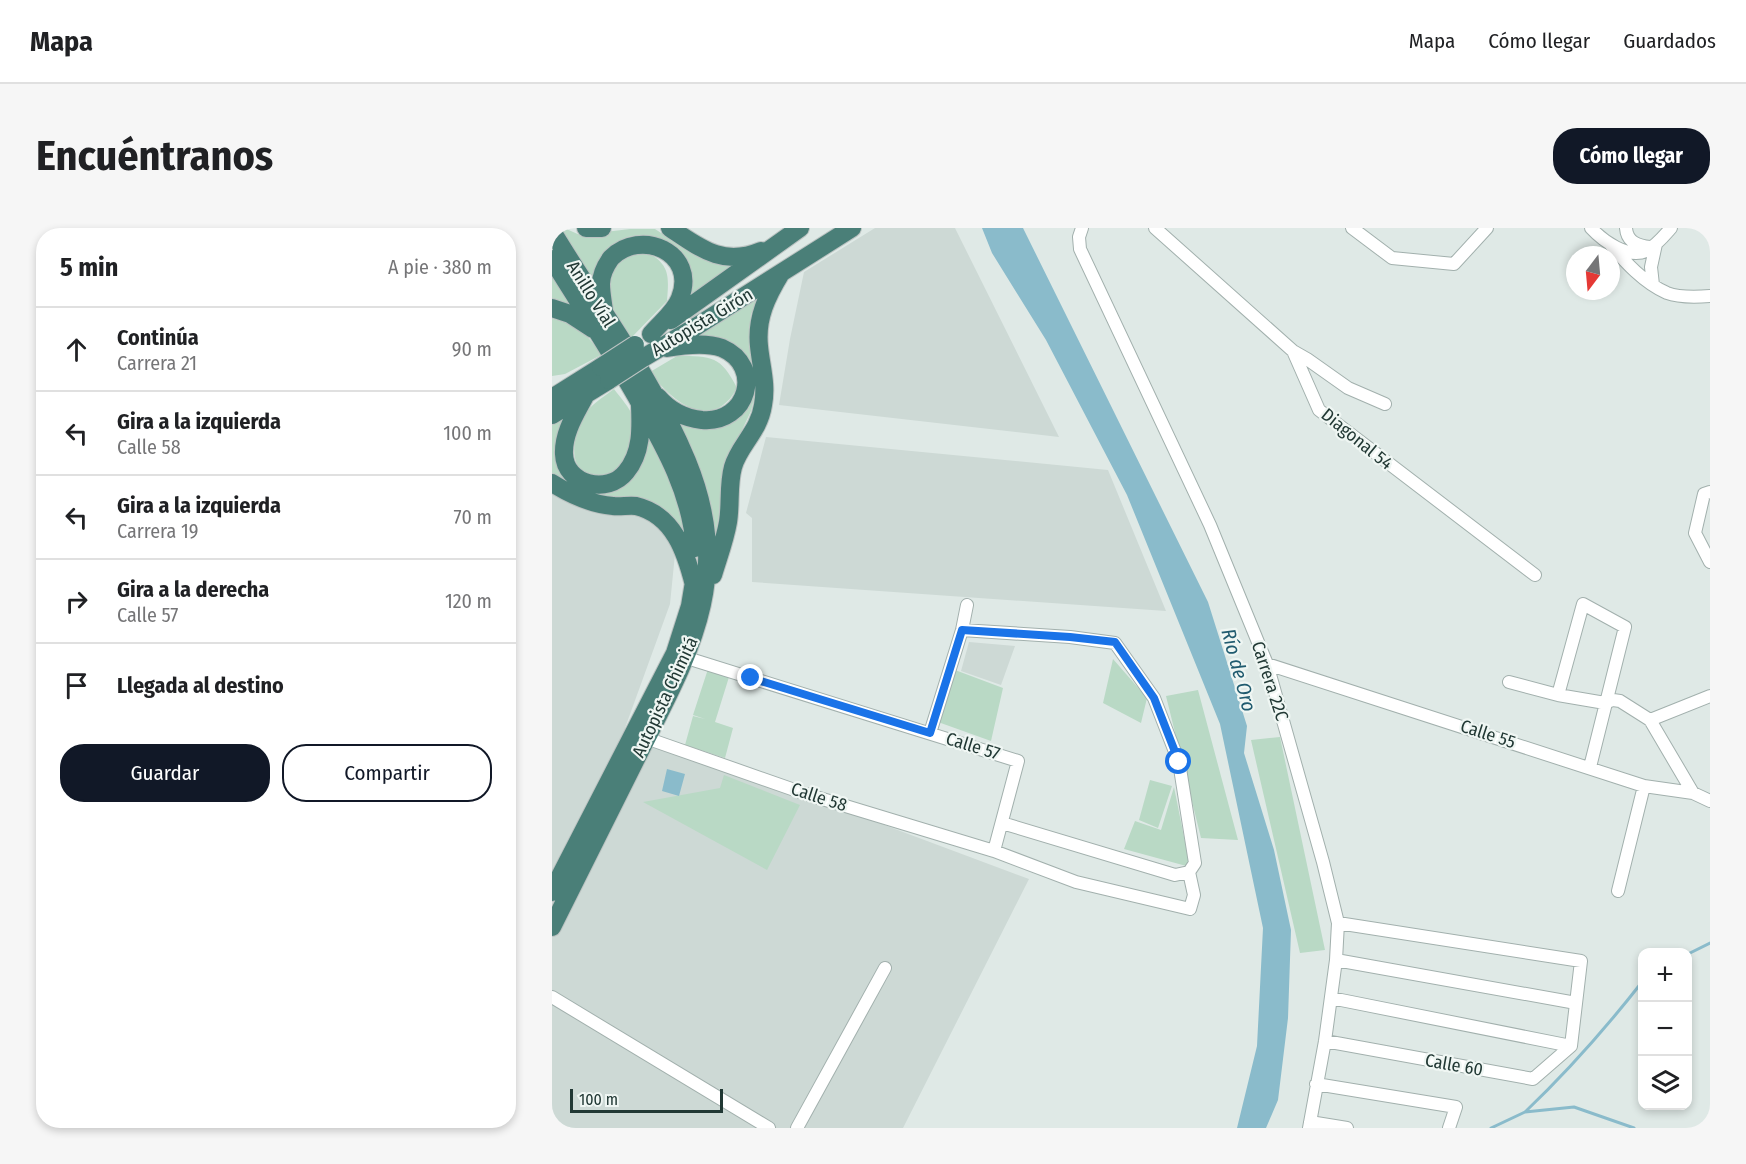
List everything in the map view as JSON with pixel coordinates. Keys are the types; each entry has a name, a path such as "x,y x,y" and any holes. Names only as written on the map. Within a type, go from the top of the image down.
{"highway":[{"path":"586,228 602,228"},
{"path":"670,228 701,249 719,256 736,257 756,253 779,243"},
{"name":"Autopista Girón","path":"655,342 800,228"},
{"name":"Autopista Girón","path":"552,415 581,388 655,342 781,273 852,228"},
{"name":"Anillo Víal","path":"552,231 623,362"},
{"path":"552,308 600,323 601,282 606,265 615,252 626,244 640,240 653,241 666,247 677,258 682,271 683,286 680,300 655,342 721,348 733,355 742,365 746,377 746,390 735,411 711,421 680,414 646,397 639,444 634,459 626,473 616,481 604,485 590,484 578,479 568,468 564,456 568,430 581,388 552,386"},
{"name":"Anillo Víal","path":"552,259 600,323"},
{"path":"704,606 728,522 733,465 754,432 763,408 765,376 759,346 761,313 767,296 781,273"},
{"name":"Autopista Chimitá","path":"552,927 687,658 704,606 708,560 705,528 687,460 623,362"},
{"name":"Autopista Girón","path":"552,398 581,388"},
{"name":"Autopista Chimitá","path":"552,892 675,653 694,585 696,561 694,534 684,492 646,397"},
{"path":"552,483 590,502 620,507 635,506 663,521 682,544 694,585"}],"street":[{"name":"Carrera 22C","path":"1082,228 1079,237 1080,249 1210,525 1267,664 1302,781 1338,923 1336,960 1309,1125"},
{"name":"Diagonal 54","path":"1155,228 1293,351 1319,410 1535,575"},
{"path":"1352,228 1392,258 1454,264 1487,228"},
{"path":"1591,228 1653,285 1668,294 1710,296"},
{"path":"1626,228 1629,238 1634,243 1654,246"},
{"path":"1609,243 1631,252 1639,252 1654,246 1671,228"},
{"path":"1653,285 1651,267 1654,246"},
{"path":"1293,351 1348,388 1385,404"},
{"path":"1710,492 1704,494 1695,533 1710,562"},
{"path":"1557,695 1582,604 1625,627 1590,767"},
{"path":"930,733 962,630 967,605"},
{"path":"962,630 1115,642 1154,698 1179,762 1192,868 1175,875 1002,823 994,851"},
{"name":"Calle 57","path":"687,658 1018,760 1002,823"},
{"name":"Calle 55","path":"1267,664 1644,786 1693,793 1710,801"},
{"path":"1509,682 1557,695 1605,703 1613,700 1620,701 1650,720 1693,793"},
{"path":"1650,720 1710,696"},
{"name":"Calle 58","path":"646,738 806,794 994,851 1076,882 1190,909 1194,895 1192,868"},
{"path":"1618,891 1644,786"},
{"path":"1330,998 1571,1046 1581,961 1338,923"},
{"path":"1336,960 1576,1003"},
{"path":"797,1128 885,968"},
{"path":"552,997 769,1128"},
{"name":"Calle 60","path":"1324,1041 1533,1079 1571,1046"},
{"path":"1316,1084 1456,1107 1449,1128"},
{"path":"1309,1125 1347,1128"}],"shaded area":[{"path":"875,228 955,228 1059,437 779,405 804,272"},
{"path":"766,437 1108,470 1166,611 752,582 752,518 746,513"},
{"path":"552,493 582,509 625,508 661,525 675,554 670,604 625,728 1029,879 903,1128 552,1128"},
{"path":"969,642 1015,646 1001,685 961,671"}],"green space":[{"path":"558,228 564,228 580,235 630,229 655,229 698,257 724,266 739,264 679,308 675,248 650,236 632,236 623,239 608,251 595,286"},
{"path":"646,251 664,266 668,277 667,301 631,338 611,305 608,287 612,268 630,253"},
{"path":"552,270 578,312 552,303"},
{"path":"763,293 751,314 749,340 756,391 751,411 724,463 715,539 705,483 692,448 675,418 706,428 719,426 737,418 748,367 698,336"},
{"path":"552,317 567,322 581,331 601,355 565,374 552,376"},
{"path":"677,356 699,356 714,360 726,370 737,388 727,402 716,409 704,411 692,408 669,394 650,372"},
{"path":"614,389 633,417 634,433 626,456 613,476 593,477 582,471 577,464 574,445 576,435 588,410"},
{"path":"567,416 557,434 557,459 609,491 629,481 640,467 645,449 647,427 658,457 673,486 684,533 552,475 552,425"},
{"path":"1113,659 1147,698 1141,723 1103,703"},
{"path":"708,669 729,677 715,722 733,728 725,758 685,745 693,716 705,719 693,715"},
{"path":"955,670 1003,688 991,741 938,722"},
{"path":"1198,690 1238,840 1201,838 1166,696"},
{"path":"1280,737 1325,950 1300,953 1251,740"},
{"path":"724,775 800,805 767,870 643,802 720,788"},
{"path":"1150,780 1172,786 1158,828 1139,820"},
{"path":"1174,787 1190,867 1124,849 1135,821 1161,830"}],"water":[{"path":"982,228 1023,228 1208,602 1247,726 1244,753 1274,850 1291,930 1288,1018 1278,1100 1266,1128 1237,1128 1257,1046 1263,928 1220,724 1127,495 1046,340 992,253"},
{"path":"667,769 685,774 679,796 662,791"}],"waterway":[{"path":"1692,952 1710,943"},
{"path":"1525,1112 1586,1049 1638,987"},
{"path":"1491,1128 1525,1112 1574,1107 1634,1128"}],"route":[{"path":"751,678 930,733 962,630 1115,642 1154,698 1179,762"}],"water label":[{"name":"Río de Oro","path":"1239,670"}]}
